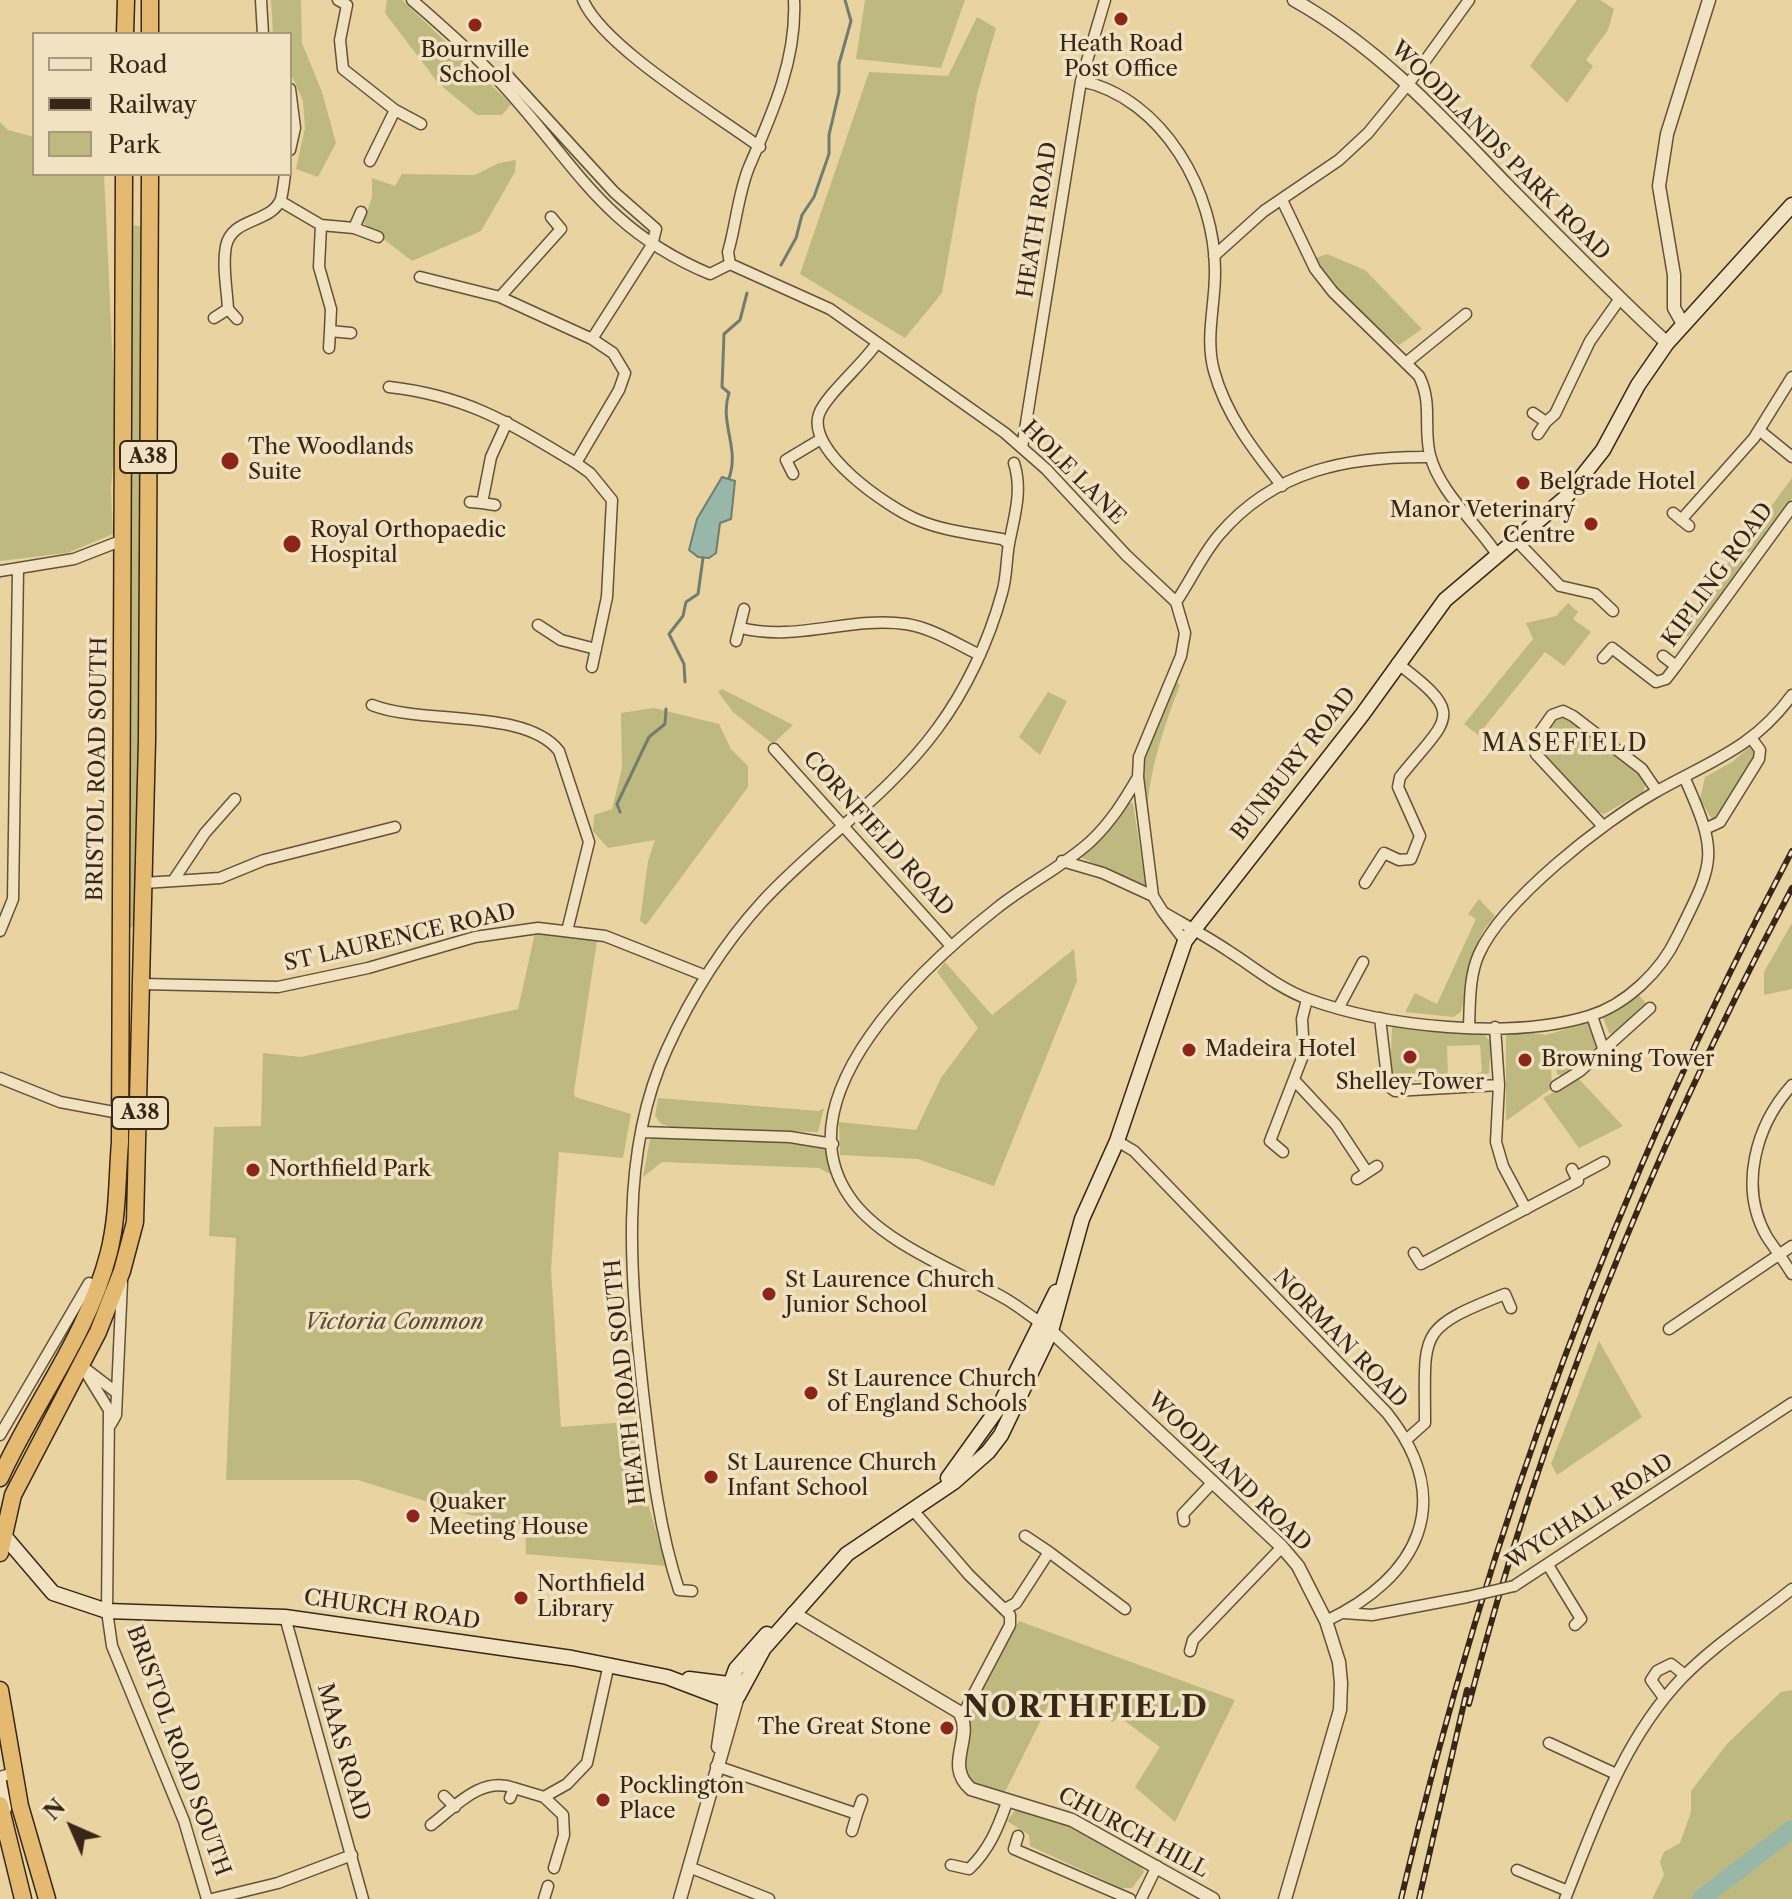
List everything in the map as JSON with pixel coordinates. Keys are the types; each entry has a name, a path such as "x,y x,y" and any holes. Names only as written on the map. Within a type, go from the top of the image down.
{"highway":[{"path":"125,32 126,0"},
{"path":"150,0 150,32"},
{"name":"BRISTOL ROAD SOUTH","path":"68,1356 109,1253 115,1213 119,1113 124,176"},
{"name":"BRISTOL ROAD SOUTH","path":"82,1366 122,1271 136,1204 144,925 150,176"},
{"path":"124,212 150,213"},
{"path":"119,931 130,936 144,925"},
{"path":"119,983 142,984"},
{"path":"68,1356 82,1366"},
{"name":"A38","path":"2,1471 68,1356"},
{"name":"A38","path":"0,1553 2,1525 25,1468 82,1366"},
{"path":"0,1690 13,1773 47,1899"},
{"path":"0,1805 23,1899"}],"main road":[{"name":"BUNBURY ROAD","path":"793,1613 847,1554 973,1466 1001,1435 1046,1327 1089,1199 1117,1141 1189,935 1295,803 1445,600 1496,553 1547,515 1580,480 1603,450 1638,385 1667,343 1792,205"},
{"name":"CHURCH ROAD","path":"2,1525 45,1586 58,1595 107,1611 285,1617 609,1664 731,1693"},
{"path":"731,1693 755,1644 793,1613"}],"street":[{"path":"261,0 263,32"},
{"name":"HOLE LANE","path":"412,0 499,81 596,197 629,230 710,274 730,264 830,309 946,389 1022,448 1176,602"},
{"path":"583,0 588,13 622,46 760,147"},
{"path":"730,264 728,252 749,169 760,147 788,66 795,19 794,0"},
{"name":"HEATH ROAD","path":"1022,448 1081,81 1105,0"},
{"name":"WOODLANDS PARK ROAD","path":"1294,0 1347,31 1409,83 1619,300 1667,343"},
{"path":"1214,256 1282,200 1339,160 1409,83 1469,0"},
{"path":"1683,324 1674,308 1674,275 1659,186 1667,134 1709,0"},
{"path":"347,2 340,40 343,69 395,110 421,124"},
{"name":"HOLE LANE","path":"499,81 507,75 614,192 656,229 652,245"},
{"path":"1081,81 1113,93 1170,140 1203,197 1214,256 1209,332 1213,368 1241,432 1282,486"},
{"path":"292,105 295,128 292,141"},
{"path":"370,161 395,110"},
{"path":"237,319 228,309 226,245 232,232 280,201 285,176"},
{"path":"1282,200 1315,269 1333,292 1407,362 1428,394 1430,457 1496,553"},
{"path":"280,201 321,225 354,228 378,237"},
{"path":"354,228 361,212"},
{"path":"500,297 561,229 551,217"},
{"path":"321,225 319,267 331,309 329,348"},
{"path":"592,339 652,245"},
{"path":"420,277 500,297 592,339 613,353 625,373 619,390 576,463"},
{"path":"1538,434 1566,398 1590,341 1619,300"},
{"path":"214,318 228,309"},
{"path":"1407,362 1466,314"},
{"path":"330,331 351,333"},
{"path":"877,343 820,412 821,439 844,469 894,508 937,527 1002,539 1009,544"},
{"path":"1681,520 1759,430 1792,377"},
{"path":"389,387 457,399 507,422 590,473 612,500 607,597 592,667"},
{"path":"1533,413 1546,422"},
{"path":"482,503 491,457 507,422"},
{"path":"1759,430 1792,457"},
{"path":"793,474 786,460 821,439"},
{"path":"1430,457 1378,456 1351,460 1317,470 1282,486 1255,503 1221,533 1176,602 1185,633 1181,656 1144,744 1138,777 1153,896 1163,912 1189,935 1307,999 1380,1018 1495,1027 1592,1016 1645,981 1671,950 1706,878 1709,863 1707,828 1685,779"},
{"name":"HEATH ROAD SOUTH","path":"692,1591 679,1590 670,1562 649,1441 633,1292 635,1192 642,1132 665,1053 706,976 763,901 846,827 912,762 939,727 980,655 1002,594 1010,559 1009,544 1019,485 1014,463"},
{"path":"470,502 495,505"},
{"name":"KIPLING ROAD","path":"1603,658 1612,648 1630,672 1656,682 1666,679 1792,507"},
{"path":"1515,539 1560,586 1595,594 1613,611"},
{"path":"0,571 74,559 123,540"},
{"path":"0,931 13,899 18,569"},
{"path":"736,641 744,609"},
{"path":"741,628 763,634 796,634 861,623 909,624 980,655"},
{"path":"538,625 561,640 596,649"},
{"name":"KIPLING ROAD","path":"1663,656 1676,666"},
{"path":"1365,883 1384,853 1399,860 1411,859 1420,836 1398,787 1400,777 1441,725 1446,714 1442,702 1397,663"},
{"path":"1469,1027 1472,975 1487,940 1572,849 1602,825 1657,791 1685,779 1752,739 1792,695"},
{"path":"372,705 513,727 553,742 559,751 589,842 567,931"},
{"path":"1602,825 1536,754 1533,742 1552,715 1563,711 1573,716 1642,769 1657,791"},
{"path":"1707,828 1720,822 1759,759 1760,750 1752,739"},
{"name":"CORNFIELD ROAD","path":"774,749 951,946"},
{"path":"1046,1327 1008,1300 893,1236 849,1196 837,1169 833,1144 836,1098 849,1069 889,1009 951,946 1088,843 1113,819 1138,777"},
{"path":"173,881 181,865 235,799"},
{"path":"144,883 220,878 264,860 395,827"},
{"path":"1062,861 1103,873 1153,896"},
{"name":"ST LAURENCE ROAD","path":"142,984 278,987 368,968 513,929 567,931 633,945 706,976"},
{"path":"1339,1007 1363,962"},
{"path":"1283,1152 1270,1141 1304,1053 1302,1019 1307,999"},
{"path":"1556,1086 1604,1051 1650,1008"},
{"path":"1592,1016 1604,1051"},
{"path":"1380,1018 1388,1086 1395,1091 1499,1085"},
{"path":"1495,1027 1499,1085 1496,1142 1503,1166 1526,1209"},
{"path":"0,1078 60,1102 119,1113"},
{"path":"1295,1081 1372,1169 1357,1179"},
{"path":"1792,1085 1776,1103 1763,1128 1753,1171 1758,1213 1766,1235 1792,1274"},
{"path":"642,1132 790,1137 833,1144"},
{"name":"NORMAN ROAD","path":"1117,1141 1134,1151 1387,1413 1406,1440 1417,1465 1423,1490 1422,1516 1415,1540 1393,1576 1378,1591 1326,1621"},
{"path":"1414,1253 1421,1264 1578,1181 1574,1173 1604,1162"},
{"path":"1669,1329 1792,1246"},
{"name":"BRISTOL ROAD SOUTH","path":"110,1426 116,1415 122,1271"},
{"path":"0,1435 89,1283"},
{"path":"1406,1440 1425,1423 1425,1357 1427,1340 1433,1332 1471,1307 1505,1294 1511,1308"},
{"name":"WOODLAND ROAD","path":"1046,1327 1282,1547 1298,1566 1326,1621 1339,1662 1340,1710 1285,1899"},
{"path":"82,1366 117,1393"},
{"name":"BRISTOL ROAD SOUTH","path":"82,1366 109,1410 107,1611 112,1646 184,1821 209,1899"},
{"name":"WYCHALL ROAD","path":"1344,1613 1372,1615 1514,1586 1792,1403"},
{"path":"1181,1516 1213,1482"},
{"path":"793,1613 962,1716 1010,1625 1010,1615 969,1575 912,1509"},
{"path":"1025,1536 1125,1609"},
{"path":"1190,1651 1193,1640 1282,1547"},
{"path":"1005,1609 1016,1603 1049,1552"},
{"path":"1548,1565 1581,1619 1575,1625"},
{"path":"1517,1870 1566,1895 1616,1774 1642,1727 1685,1675 1792,1589"},
{"name":"MAAS ROAD","path":"285,1617 363,1899"},
{"path":"544,1797 567,1784 587,1763 609,1664"},
{"path":"1664,1698 1651,1680 1657,1671 1671,1664 1685,1675"},
{"path":"680,1899 716,1766 731,1693"},
{"name":"CHURCH HILL","path":"962,1716 957,1764 960,1776 971,1789 1060,1815 1213,1899"},
{"path":"1549,1743 1616,1774"},
{"path":"716,1766 857,1814"},
{"path":"10,1850 11,1834 0,1777 13,1773"},
{"path":"431,1825 486,1784 500,1783 512,1793 544,1797 563,1815 564,1835 554,1868"},
{"path":"444,1796 455,1807"},
{"path":"852,1831 862,1800"},
{"path":"951,1865 969,1869 979,1860 999,1826 1007,1802"},
{"path":"1018,1836 1014,1849 1130,1899"},
{"path":"209,1899 278,1883 352,1855"},
{"path":"1141,1899 1157,1866"},
{"path":"689,1867 769,1899"},
{"path":"544,1899 548,1886"}],"green space":[{"path":"271,0 301,0 302,43 322,92 336,143 318,177 296,169 305,128 303,101 292,76 292,32 273,32"},
{"path":"387,0 402,0 511,104 502,115 477,115 439,84 385,13"},
{"path":"865,0 965,0 941,68 856,59"},
{"path":"1577,0 1600,0 1614,9 1608,30 1586,60 1593,66 1567,103 1530,66"},
{"path":"977,17 996,28 977,94 942,293 905,338 800,274 869,72 948,76"},
{"path":"0,122 8,130 32,136 32,176 104,176 116,428 111,489 113,534 67,553 0,561"},
{"path":"516,160 515,172 481,231 412,261 363,223 372,197 372,178 395,186 402,174 475,175 499,163"},
{"path":"135,225 145,228 136,926 126,929 131,228"},
{"path":"1327,254 1365,270 1422,329 1399,345 1331,284 1315,258"},
{"path":"1792,478 1792,498 1754,550 1748,553 1743,544"},
{"path":"1739,555 1744,564 1689,636 1673,637 1732,558"},
{"path":"1568,603 1578,612 1573,619 1591,632 1564,666 1545,652 1478,735 1464,724 1533,639 1526,623 1556,616"},
{"path":"1177,682 1180,685 1159,746 1147,809 1141,772 1152,733"},
{"path":"722,689 793,725 773,744 733,712 718,692"},
{"path":"1048,692 1067,701 1040,755 1019,737"},
{"path":"654,708 719,724 731,749 748,766 748,787 646,925 640,921 648,861 655,840 608,848 593,831 594,815 612,809 622,768 621,713"},
{"path":"1565,716 1640,770 1647,781 1643,792 1604,814 1594,810 1540,749 1548,729"},
{"path":"1749,747 1754,747 1756,757 1719,818 1713,821 1700,799 1705,777 1732,762"},
{"path":"1129,803 1133,803 1146,888 1078,856 1104,836"},
{"path":"1479,899 1495,916 1483,931 1474,952 1461,1012 1453,1017 1405,1012 1415,993 1437,1004 1476,919 1468,914"},
{"path":"1792,923 1792,989 1764,995 1764,972"},
{"name":"Victoria Common","path":"535,933 575,935 597,941 575,1097 631,1114 623,1158 559,1152 551,1269 561,1427 639,1421 647,1500 666,1566 526,1554 525,1525 470,1515 358,1480 226,1480 236,1238 209,1236 214,1127 261,1126 263,1053 301,1057 518,1009"},
{"path":"1074,949 1077,981 994,1186 918,1159 840,1155 839,1122 916,1130 941,1078 978,1028 937,972 945,962 992,1015"},
{"path":"1637,993 1649,1007 1614,1034 1609,1033 1603,1017 1621,1008"},
{"path":"1586,1023 1591,1026 1596,1050 1563,1077 1557,1074 1554,1046 1550,1046 1552,1088 1506,1121 1506,1035 1520,1031 1546,1035"},
{"path":"1397,1024 1481,1032 1491,1042 1489,1073 1478,1078 1477,1073 1482,1072 1480,1045 1447,1046 1448,1074 1468,1073 1468,1078 1396,1082 1390,1071 1392,1028"},
{"path":"1578,1078 1623,1126 1579,1148 1543,1098"},
{"path":"658,1098 819,1111 824,1108 818,1132 676,1128 661,1124 655,1116"},
{"path":"682,1136 825,1146 829,1153 830,1174 819,1168 662,1162 643,1177 650,1139"},
{"path":"1599,1341 1642,1417 1557,1475 1551,1464"},
{"path":"1019,1621 1235,1700 1175,1822 1135,1787 1160,1747 1118,1716 1113,1722 1057,1688 1004,1794 970,1781 964,1761 964,1740 969,1719 986,1678"},
{"path":"1792,1690 1792,1899 1652,1899 1664,1875 1660,1862 1664,1852 1680,1843 1691,1812 1691,1791 1727,1744 1781,1692"},
{"path":"1016,1809 1067,1822 1139,1861 1144,1872 1132,1888 1121,1888 1030,1846 1029,1835 1007,1821"}],"shaded area":[{"path":"722,477 735,481 731,519 720,523 716,553 709,558 698,557 689,550 697,519"}],"waterway":[{"path":"781,265 796,238 802,215 814,197 829,154 829,135 839,92 839,64 851,21 845,0"},
{"path":"729,478 732,467 726,415 729,393 722,387 724,334 740,320 747,293"},
{"path":"685,682 684,664 669,634 683,616 686,602 698,594 703,558"},
{"path":"620,812 617,804 649,737 665,724 666,709"},
{"path":"1701,1899 1792,1829"}],"railway":[{"path":"1401,1899 1435,1763 1474,1628 1516,1494 1563,1362 1669,1103 1728,976 1792,851"},
{"path":"1469,1704 1531,1493 1606,1286 1694,1084 1792,888"},
{"path":"1419,1899 1467,1690"}],"place":[{"name":"Heath Road Post Office","path":"1121,19"},
{"name":"Bournville School","path":"475,25"},
{"name":"The Woodlands Suite","path":"230,461"},
{"name":"Belgrade Hotel","path":"1523,483"},
{"name":"Manor Veterinary Centre","path":"1591,524"},
{"name":"Royal Orthopaedic Hospital","path":"292,544"},
{"name":"Madeira Hotel","path":"1189,1050"},
{"name":"Shelley Tower","path":"1410,1057"},
{"name":"Browning Tower","path":"1525,1060"},
{"name":"Northfield Park","path":"253,1170"},
{"name":"St Laurence Church Junior School","path":"769,1294"},
{"name":"St Laurence Church of England Schools","path":"811,1393"},
{"name":"St Laurence Church Infant School","path":"711,1477"},
{"name":"Quaker Meeting House","path":"413,1516"},
{"name":"Northfield Library","path":"521,1598"},
{"name":"The Great Stone","path":"947,1728"},
{"name":"Pocklington Place","path":"603,1800"}],"district":[{"name":"MASEFIELD","path":"1565,744"},
{"name":"NORTHFIELD","path":"1086,1708"}]}
